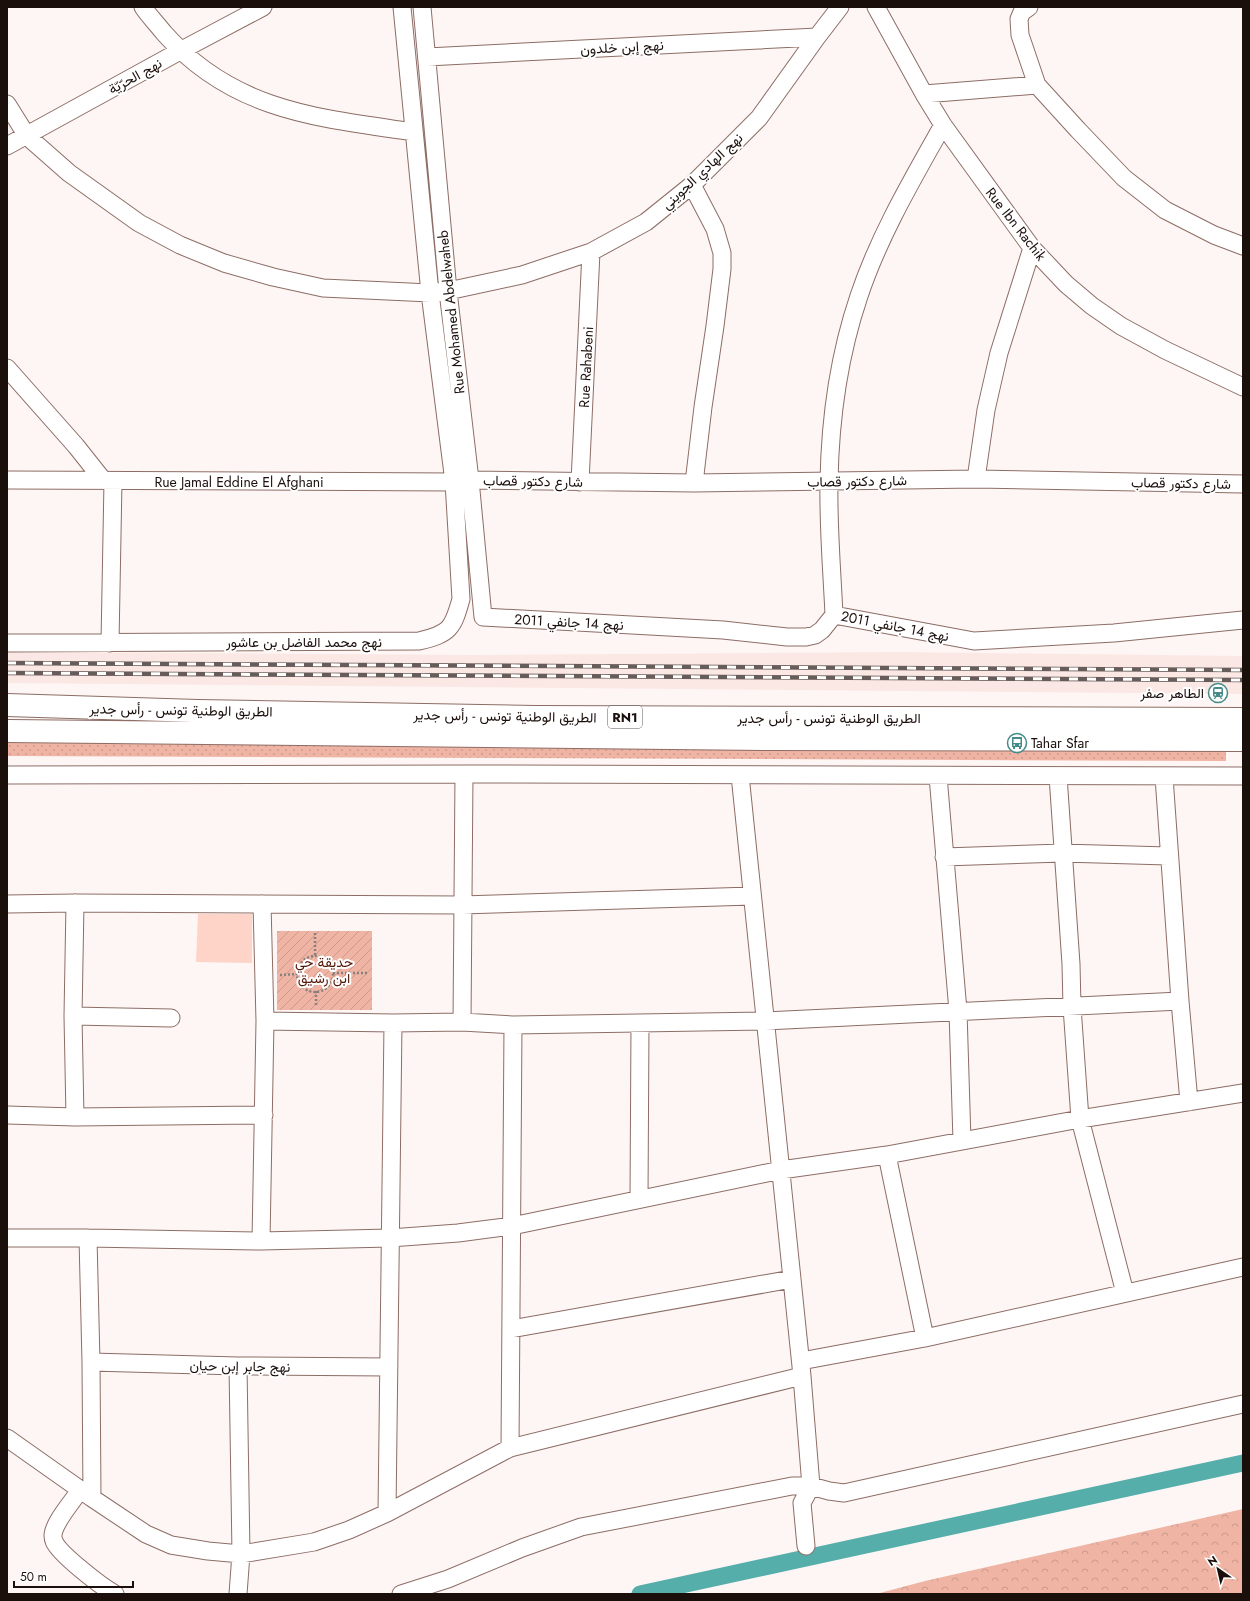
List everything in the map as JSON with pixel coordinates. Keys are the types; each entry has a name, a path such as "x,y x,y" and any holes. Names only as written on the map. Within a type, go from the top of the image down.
{"highway":[{"name":"الطريق الوطنية تونس - رأس جدير","path":"7,705 198,711 535,717 1243,719"},
{"name":"الطريق الوطنية تونس - رأس جدير","path":"7,731 769,739 1243,740"}],"street":[{"path":"143,7 180,51 223,83 244,93 284,109 327,119 414,132"},
{"name":"نهج الحرّيّة","path":"7,146 263,7"},
{"path":"402,7 430,293 462,481"},
{"name":"Rue Mohamed Abdelwaheb","path":"422,7 448,291 462,481 483,617"},
{"name":"نهج الهادي الجويني","path":"7,104 27,136 69,173 139,223 180,245 224,263 273,277 323,288 430,293 448,291 522,275 591,252 646,222 692,185 759,118 840,7"},
{"name":"Rue Ibn Rachik","path":"876,7 924,94 943,125 1032,248 1066,284 1092,306 1121,326 1165,350 1243,387"},
{"path":"1029,7 1022,12 1020,19 1020,35 1037,85 1124,178 1159,206 1214,234 1243,246"},
{"name":"نهج إبن خلدون","path":"427,57 817,37"},
{"path":"924,94 1037,85"},
{"path":"834,615 829,482 838,381 849,330 859,296 902,197 943,125"},
{"path":"692,185 715,229 722,253 722,269 694,483"},
{"path":"976,479 986,410 999,353 1032,248"},
{"name":"Rue Rahabeni","path":"580,482 591,252"},
{"path":"7,368 108,481 110,643"},
{"name":"شارع دكتور قصاب","path":"462,481 694,483 976,479 1243,484"},
{"name":"Rue Jamal Eddine El Afghani","path":"7,480 462,481"},
{"name":"نهج محمد الفاضل بن عاشور","path":"7,642 110,643 419,641 434,638 449,630 456,616 461,599 462,481"},
{"name":"نهج 14 جانفي 2011","path":"483,617 722,630 787,637 814,635 822,630 834,615 974,641 1114,633 1243,620"},
{"path":"7,775 464,774 1243,776"},
{"path":"462,1022 464,774"},
{"path":"740,775 802,1369 811,1486 802,1503 806,1546"},
{"path":"938,776 958,1011 962,1141"},
{"path":"1058,776 1080,1119 1125,1293"},
{"path":"1164,776 1168,856 1189,1102"},
{"path":"944,857 1062,853 1168,856"},
{"path":"7,904 462,905 752,896"},
{"path":"75,903 73,1016 75,1117"},
{"path":"261,1241 265,1021 262,904"},
{"path":"265,1021 393,1023 462,1022 513,1025 765,1021 1072,1007 1180,1000"},
{"path":"73,1016 171,1018"},
{"path":"387,1513 393,1023"},
{"path":"639,1199 640,1023"},
{"path":"510,1448 513,1025"},
{"path":"7,1238 261,1241 390,1238 458,1233 512,1226 781,1170 887,1155 1080,1119 1243,1093"},
{"path":"7,1115 75,1117 264,1115"},
{"path":"887,1155 925,1338"},
{"path":"88,1238 91,1362 86,1494 56,1525 53,1533 54,1541 60,1550 77,1566 115,1594"},
{"path":"7,1438 146,1534 171,1545 208,1551 241,1554 314,1542 349,1530 387,1513 510,1448 802,1369 925,1338 1243,1267"},
{"path":"511,1329 792,1279"},
{"name":"نهج جابر إبن حيان","path":"91,1362 238,1366 389,1367"},
{"path":"238,1366 241,1554 238,1594"},
{"path":"401,1594 448,1579 522,1548 581,1527 792,1486 811,1486 844,1493 1243,1404"}],"path":[{"path":"315,932 315,956"},
{"path":"315,956 325,959 332,968 333,973 330,984 326,988 316,991 305,988 299,980 298,969 305,960 315,956"},
{"path":"333,973 369,973"}],"shaded area":[{"path":"7,652 471,655 898,652 1243,656 1243,694 7,683"}],"green space":[{"path":"7,738 1226,746 1226,761 7,756"},
{"name":"حديقة حي ابن رشيق","path":"277,931 372,931 372,1010 277,1010"},
{"path":"1243,1509 1243,1594 876,1594 925,1581"}],"building":[{"path":"198,914 252,914 252,963 196,962"}],"waterway":[{"path":"640,1594 1243,1463"}],"railway":[{"path":"7,663 1243,670"},
{"path":"7,673 1243,680"}],"place":[{"name":"الطاهر صفر","path":"1218,693"},
{"name":"Tahar Sfar","path":"1017,743"}]}
